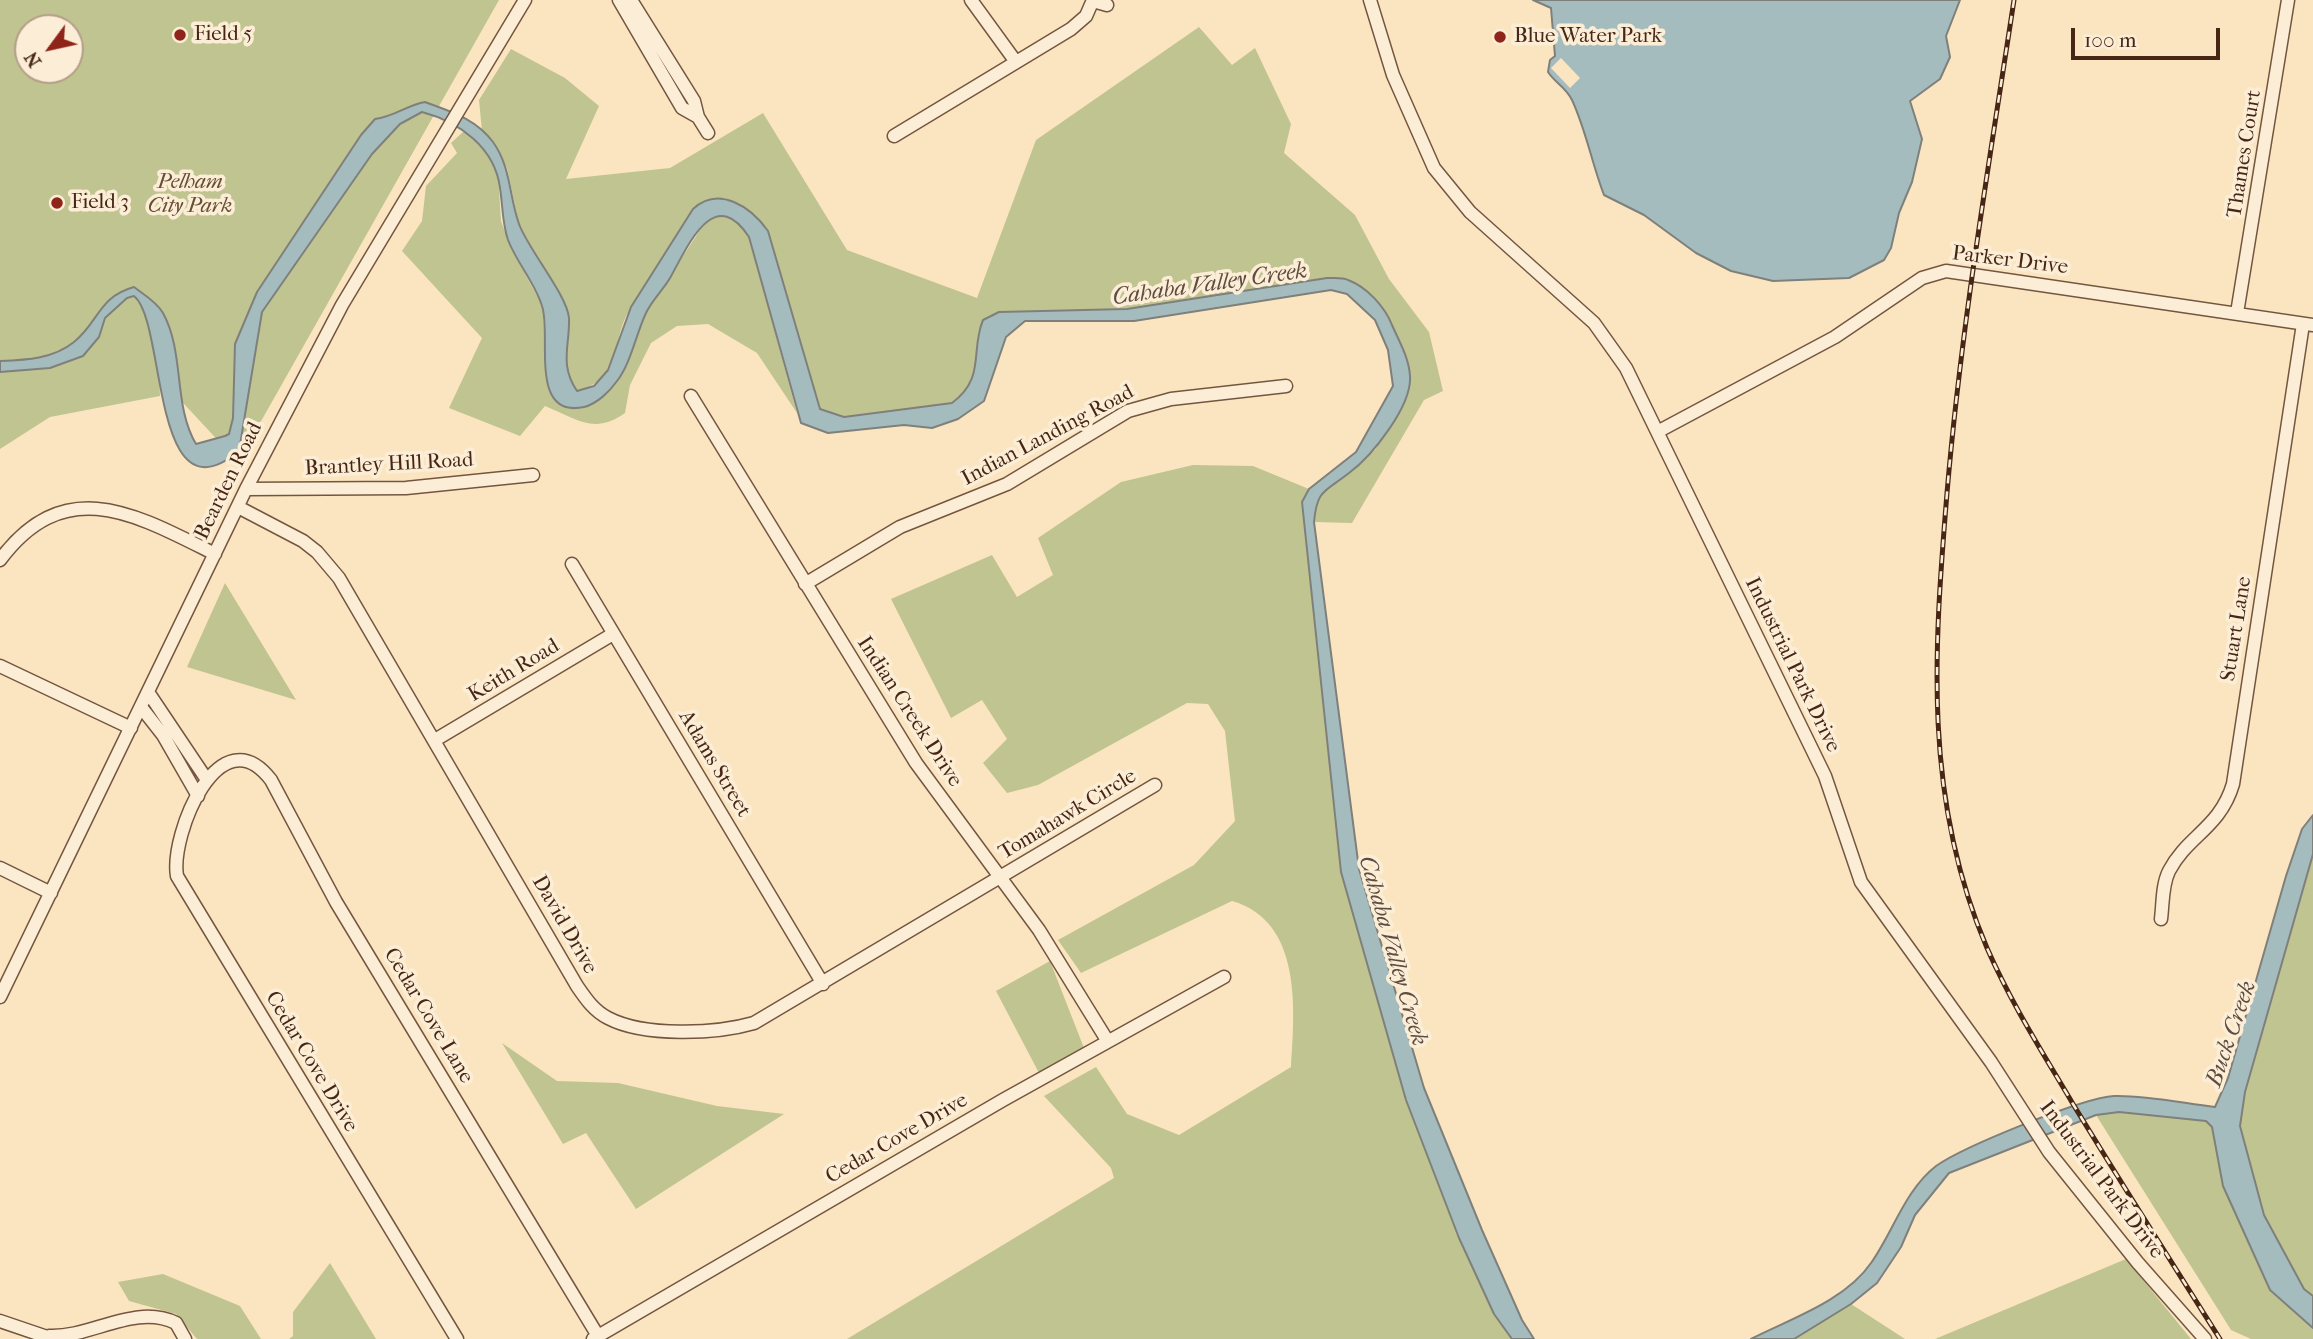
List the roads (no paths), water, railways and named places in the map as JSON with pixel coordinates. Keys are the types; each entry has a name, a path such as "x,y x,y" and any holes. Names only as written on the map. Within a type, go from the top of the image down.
{"street":[{"name":"Bearden Road","path":"0,998 246,489 342,305 440,137 525,0"},
{"path":"619,0 682,108 698,117"},
{"path":"631,0 694,101 698,117 708,133"},
{"path":"971,0 1016,62"},
{"path":"894,136 1080,23 1093,0 1107,5"},
{"name":"Industrial Park Drive","path":"1370,0 1393,75 1434,168 1470,212 1594,323 1626,368 1825,776 1861,882 1992,1062 2049,1152 2138,1263 2205,1339"},
{"name":"Thames Court","path":"2238,313 2288,0"},
{"name":"Parker Drive","path":"1659,431 1828,341 1935,273 1958,271 2308,324"},
{"name":"Stuart Lane","path":"2161,919 2166,877 2171,867 2225,808 2233,784 2308,324"},
{"name":"Indian Landing Road","path":"805,584 900,527 1007,484 1128,411 1171,399 1286,386"},
{"name":"Indian Creek Drive","path":"691,396 916,763 1039,930 1107,1040"},
{"name":"Brantley Hill Road","path":"246,489 406,488 533,475"},
{"path":"0,560 17,539 36,523 58,512 94,507 138,518 215,554"},
{"name":"David Drive","path":"238,507 303,541 331,567 577,986 601,1013 637,1028 727,1030 754,1023 1001,879"},
{"name":"Adams Street","path":"572,565 823,984"},
{"name":"Keith Road","path":"435,740 612,634"},
{"path":"0,666 131,728"},
{"path":"148,691 207,779"},
{"path":"141,707 163,735 198,796"},
{"name":"Cedar Cove Lane","path":"207,779 219,766 241,760 255,764 271,780 336,902 595,1338"},
{"name":"Cedar Cove Drive","path":"207,779 178,841 175,861 177,876 457,1339"},
{"name":"Tomahawk Circle","path":"1001,879 1154,785"},
{"path":"0,868 51,893"},
{"name":"Cedar Cove Drive","path":"595,1338 1107,1040 1224,977"},
{"path":"0,1321 51,1337 72,1336 136,1318 170,1320 182,1329 185,1339"}],"water":[{"name":"Blue Water Park","path":"1533,0 1960,0 1946,36 1950,57 1940,79 1910,101 1922,139 1912,182 1899,213 1891,248 1884,260 1849,278 1773,281 1731,271 1696,253 1644,215 1604,195 1572,100 1548,72 1550,60 1555,56 1551,8"},
{"path":"425,102 454,113 479,127 499,152 519,224 567,308 568,372 577,391 594,386 608,370 631,307 693,209 713,199 724,199 744,207 768,231 820,409 844,417 952,403 963,394 973,374 983,320 999,312 1127,309 1327,278 1346,279 1362,287 1374,298 1389,318 1403,350 1409,369 1409,388 1398,415 1379,443 1369,455 1320,497 1314,522 1359,869 1424,1088 1482,1230 1522,1320 1534,1339 1512,1339 1494,1314 1459,1238 1406,1100 1341,872 1302,502 1309,489 1356,452 1393,386 1388,350 1375,320 1347,294 1331,290 1134,321 1025,321 1006,337 984,401 958,419 932,428 904,425 828,433 801,423 749,237 736,222 724,216 713,218 703,225 685,250 670,278 648,308 626,366 614,385 594,403 584,407 567,407 555,400 549,388 542,306 508,240 497,174 491,161 483,149 462,130 450,122 422,112 400,124 372,154 262,312 239,451 210,467 190,462 175,441 144,313 134,296 127,298 105,318 99,337 83,356 50,368 0,372 0,361 39,357 66,348 82,334 113,297 134,287 157,305 170,329 184,413 196,444 229,434 233,418 235,344 257,292 361,135 375,119"},
{"path":"2313,815 2313,854 2245,1092 2240,1126 2264,1215 2304,1289 2313,1296 2313,1328 2270,1290 2223,1186 2212,1127 2206,1121 2119,1112 2096,1115 1949,1173 1915,1215 1901,1247 1877,1283 1851,1304 1794,1339 1751,1339 1816,1308 1847,1288 1871,1263 1900,1212 1925,1176 1936,1166 1971,1147 2076,1105 2114,1096 2215,1107 2228,1078 2286,876 2302,829"}],"railway":[{"path":"2014,0 1968,308 1947,493 1937,667 1943,780 1952,836 1966,892 1996,968 2073,1104 2220,1339"}],"place":[{"name":"Field 5","path":"180,35"},
{"name":"Blue Water Park","path":"1500,37"},
{"name":"Field 3","path":"57,203"}],"park label":[{"name":"Pelham City Park","path":"190,195"}],"water label":[{"name":"Cahaba Valley Creek","path":"1210,285"},
{"name":"Cahaba Valley Creek","path":"1392,951"},
{"name":"Buck Creek","path":"2232,1034"}]}
